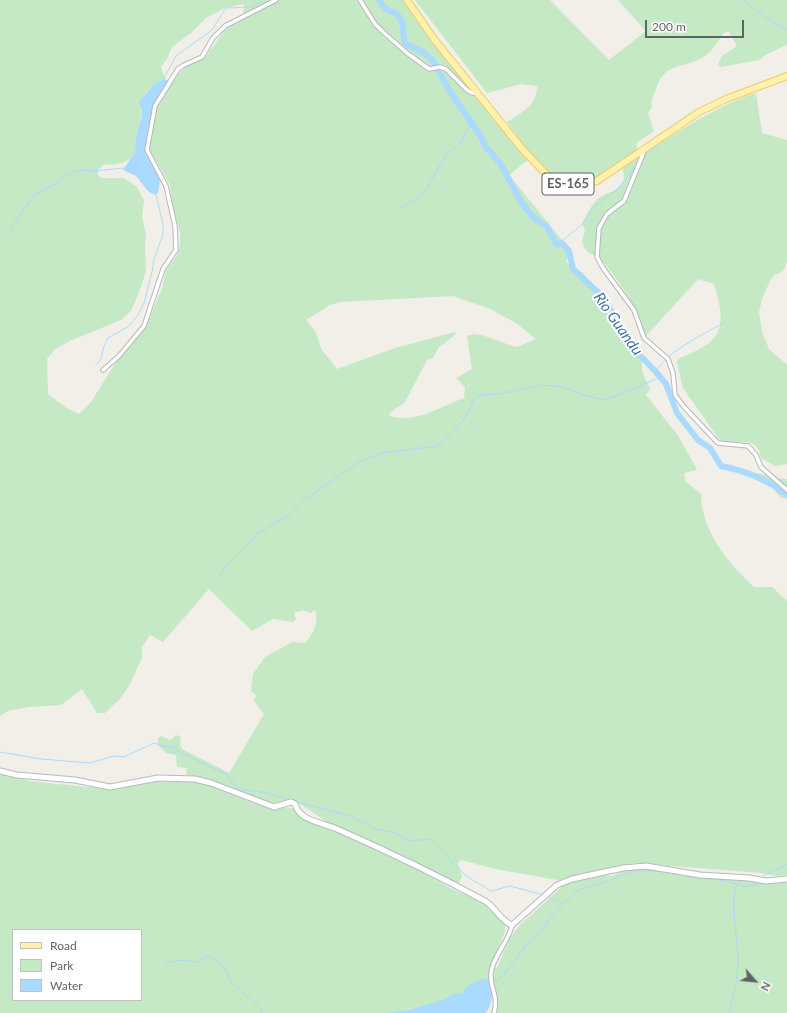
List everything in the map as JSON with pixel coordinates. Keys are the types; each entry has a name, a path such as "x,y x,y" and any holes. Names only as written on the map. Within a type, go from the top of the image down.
{"main road":[{"name":"ES-165","path":"407,0 434,39 523,150 546,174 560,183 576,185 597,181 699,112 726,99 787,76"}],"street":[{"path":"103,370 119,356 144,326 163,269 176,250 175,226 166,186 148,150 155,106 178,69 184,64 202,57 213,38 225,26 276,0"},
{"path":"360,0 375,24 391,40 424,66 432,70 438,68 446,69 468,91 478,93"},
{"path":"645,149 624,200 607,214 600,228 597,257 603,268 634,310 644,338 668,359 673,374 675,395 684,408 718,442 744,445 750,448 761,467 787,490"},
{"path":"0,770 17,775 75,780 110,787 158,778 195,779 211,783 274,807 291,802 295,804 297,810 308,819 329,825 360,841 392,853 485,901 507,922 512,924"},
{"path":"494,1013 496,998 491,974 500,949 511,930 512,924 557,885 572,879 623,868 646,866 700,875 749,878 766,881 787,879"}],"green space":[{"path":"0,0 408,0 529,159 509,175 571,251 566,261 573,269 582,272 589,281 595,294 620,326 628,343 642,360 642,371 650,389 646,395 679,437 697,470 684,473 685,481 701,494 702,508 711,534 734,567 754,587 772,587 787,601 787,875 776,876 761,873 634,863 610,870 575,875 563,881 495,869 461,860 458,864 462,877 457,886 329,823 300,804 285,802 269,803 200,778 186,775 187,768 177,767 176,755 166,753 158,745 158,738 161,736 170,740 176,735 181,737 180,744 182,749 229,773 264,714 253,700 257,696 251,691 253,674 265,657 292,642 305,643 315,628 315,610 311,613 303,610 294,613 296,619 293,622 273,619 252,631 209,589 163,642 150,635 142,647 142,658 130,684 120,699 105,713 97,713 82,689 61,705 28,707 8,711 0,716","holes":["244,4 243,16 224,31 207,55 198,60 192,61 170,82 154,105 146,150 153,155 170,185 172,206 180,232 180,246 177,255 166,270 162,289 145,327 114,365 91,402 79,414 65,407 48,394 47,359 55,349 72,340 121,320 131,311 146,272 146,234 142,217 144,200 136,186 130,182 123,178 101,178 98,175 98,170 105,164 113,165 122,163 129,159 135,152 144,95 155,83 165,79 161,67 167,59 172,47 191,33 206,18 225,8","453,296 490,309 516,323 536,339 517,347 478,334 467,336 472,369 456,378 465,387 464,398 427,413 409,418 389,416 390,413 405,402 427,360 433,358 438,348 456,334 455,332 395,348 337,369 322,350 315,331 306,320 330,305 340,302"]},
{"path":"415,0 550,0 609,60 646,31 618,0 787,0 787,45 767,54 759,60 721,67 718,64 722,56 737,46 729,32 725,32 708,54 698,60 670,70 660,80 652,98 652,107 648,113 654,131 636,143 638,152 600,176 579,183 566,181 553,176 542,167 523,145 507,122 528,108 534,99 537,86 521,84 487,93"},
{"path":"756,93 762,133 787,140 787,262 783,271 771,279 762,299 759,312 762,332 769,349 787,365 787,464 775,466 761,458 760,452 753,444 748,442 738,442 726,444 719,439 683,388 677,363 678,359 704,346 718,332 720,313 714,284 698,279 646,336 633,306 615,277 599,258 585,249 582,241 585,231 582,223 592,206 600,197 618,188 622,184 624,175 622,167 703,117 737,100"},
{"path":"751,473 787,479 787,499 780,497 769,484 758,480"},
{"path":"0,773 29,781 116,790 136,784 164,779 198,781 259,805 292,808 307,818 409,865 454,890 491,905 505,924 505,931 493,963 494,967 497,968 509,939 519,926 567,882 596,875 612,876 632,867 704,875 787,879 787,1013 490,1013 495,1001 495,991 489,980 465,995 428,1006 392,1013 0,1013"}],"water":[{"path":"165,79 170,82 154,105 146,150 160,181 158,193 155,195 148,191 136,176 123,170 135,152 142,109 139,102 155,83"},
{"path":"486,978 491,986 492,995 490,1005 486,1013 386,1013 409,1010 446,999 455,993 462,993 470,984"}],"waterway":[{"path":"163,80 176,56 212,30 226,8 251,7 263,0"},
{"name":"Rio Guandu","path":"379,0 387,9 396,13 400,18 405,43 424,53 433,61 449,90 480,135 485,146 500,163 521,202 534,218 547,227 557,245 562,243 569,251 573,269 603,297 634,349 666,384 677,413 698,440 710,448 721,466 756,476 772,484 787,495"},
{"path":"744,0 760,14 787,30"},
{"path":"401,207 420,197 425,192 445,156 461,142 469,127 468,119"},
{"path":"645,155 658,144"},
{"path":"557,245 585,222 594,206 616,191 636,166"},
{"path":"10,230 34,195 55,184 72,172 81,170 94,171 124,168"},
{"path":"96,365 101,359 104,346 108,338 129,326 138,315 144,303 154,259 163,234 163,224 156,195"},
{"path":"656,372 661,364 677,350 723,323"},
{"path":"219,577 229,563 257,534 289,515 304,500 359,462 381,453 437,446 463,421 475,398 480,395 499,394 542,385 563,387 603,400 617,396 660,377"},
{"path":"0,752 41,759 90,763 114,756 124,757 154,743 165,747 172,746 179,752 227,775 233,783 242,789 266,793 350,816 378,830 392,832 411,841 430,839 466,876 491,891 510,886 540,894"},
{"path":"763,876 787,864"},
{"path":"496,982 512,965 527,944 547,924 550,917 578,890 606,882 633,871 663,871"},
{"path":"710,878 738,884 743,887 757,884"},
{"path":"729,1013 738,970 734,911 735,891 737,884"},
{"path":"549,898 562,903"},
{"path":"166,963 180,960 198,962 206,956 210,957 225,968 232,983 257,1005 262,1013"}]}
